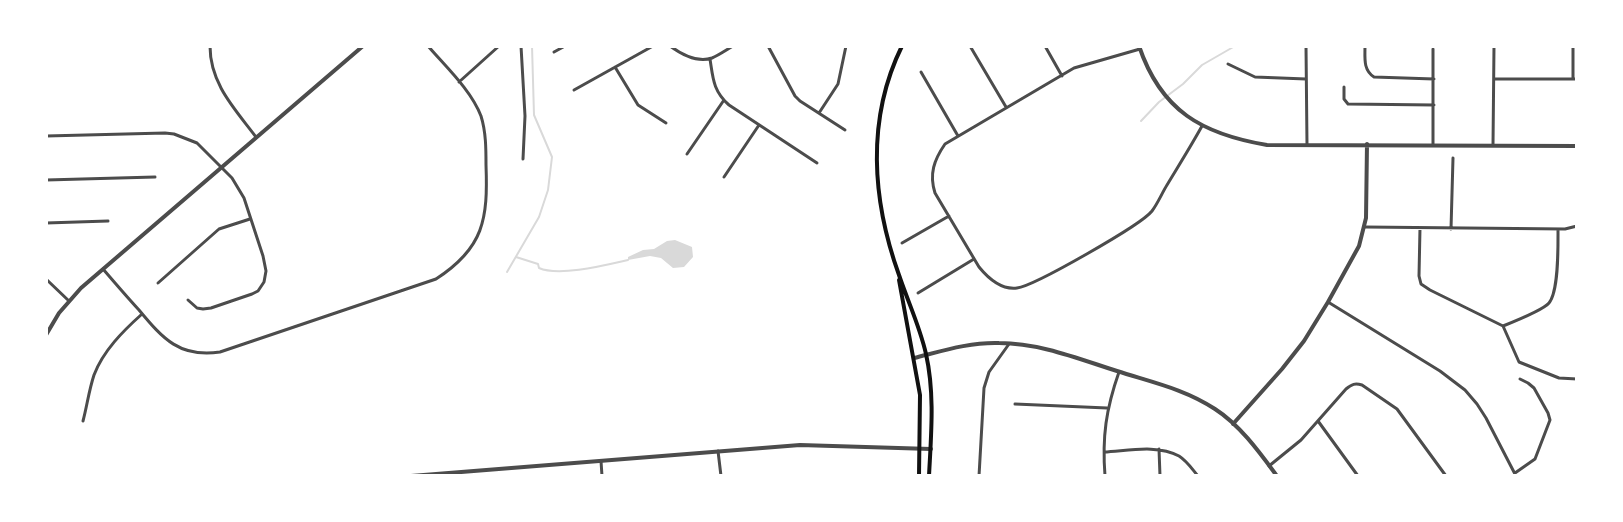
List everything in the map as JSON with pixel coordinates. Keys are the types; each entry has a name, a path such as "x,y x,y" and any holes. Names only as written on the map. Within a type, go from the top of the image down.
{"main road":[{"path":"902,46 888,78 882,99 876,150 876,173 882,216 898,275 920,395 919,476"},
{"path":"898,275 908,297 926,355 932,401 930,476"}],"street":[{"path":"210,46 213,68 221,90 256,137"},
{"path":"46,335 68,301 103,269 363,46"},
{"path":"103,269 160,336 183,349 198,353 220,352 436,279 447,272 468,252 479,233 485,213 487,200 484,130 476,106 459,82 430,48 435,46"},
{"path":"459,82 499,46"},
{"path":"521,46 525,116 523,159"},
{"path":"554,52 565,46"},
{"path":"574,90 653,46"},
{"path":"670,46 689,57 703,60 710,59 733,46"},
{"path":"768,46 795,96 845,130"},
{"path":"819,113 838,84 846,46"},
{"path":"970,46 1006,108"},
{"path":"1045,46 1062,76"},
{"path":"1306,46 1307,145"},
{"path":"1365,46 1365,65 1368,72 1374,77 1434,78"},
{"path":"1493,145 1494,46"},
{"path":"1494,79 1575,79 1573,46"},
{"path":"1202,126 1152,210 1136,224 1103,244 1037,282 1018,288 1011,288 985,275 935,193 932,184 932,172 938,154 945,144 1074,68 1140,48 1150,72 1170,100 1191,119 1202,126 1218,134 1240,140 1266,145 1433,144 1577,146"},
{"path":"1433,49 1433,144"},
{"path":"710,59 714,83 720,97 817,163"},
{"path":"1228,64 1255,77 1306,78"},
{"path":"615,67 630,95 638,105 666,122"},
{"path":"921,72 958,136"},
{"path":"1344,88 1344,100 1348,104 1434,105"},
{"path":"687,154 724,100"},
{"path":"724,176 759,125"},
{"path":"46,136 174,134 197,143 222,166 240,188 266,264 266,277 260,287 252,294 212,308 197,308 188,300"},
{"path":"1233,424 1304,341 1359,246 1364,227 1367,198 1367,144"},
{"path":"1451,229 1452,158"},
{"path":"46,180 155,177"},
{"path":"902,243 949,216"},
{"path":"158,283 219,229 250,219"},
{"path":"46,223 108,221"},
{"path":"1364,227 1558,229 1577,226"},
{"path":"1420,228 1421,284 1503,326 1519,362 1559,378 1577,379"},
{"path":"1503,326 1546,306 1551,300 1557,274 1558,229"},
{"path":"918,293 974,259"},
{"path":"46,279 68,301"},
{"path":"1328,302 1440,371 1465,390 1486,418 1515,474 1535,460 1550,420 1534,388 1528,382 1520,379"},
{"path":"84,421 94,376 99,364 117,338 142,314"},
{"path":"979,476 984,388 989,372 1009,343"},
{"path":"914,358 967,345 1009,343 1048,350 1176,389 1216,410 1233,424 1277,476"},
{"path":"1105,476 1104,452 1107,408 1119,372"},
{"path":"1269,466 1301,440 1352,385 1356,384 1362,385 1397,409 1446,476"},
{"path":"1015,404 1107,408"},
{"path":"1318,421 1358,476"},
{"path":"411,476 800,445 931,449"},
{"path":"1104,452 1159,449 1180,456 1198,476"},
{"path":"1159,449 1160,476"},
{"path":"718,451 721,476"},
{"path":"600,461 602,476"}],"shaded area":[{"path":"675,240 692,247 693,257 684,267 673,268 661,258 650,256 628,260 628,257 643,250 654,249 667,241"}],"waterway":[{"path":"507,272 539,217 548,190 552,157 534,115 532,46"},
{"path":"1141,121 1159,102 1183,84 1202,65 1235,46"},
{"path":"516,257 538,264 539,268 558,271 583,269 628,260"}]}
